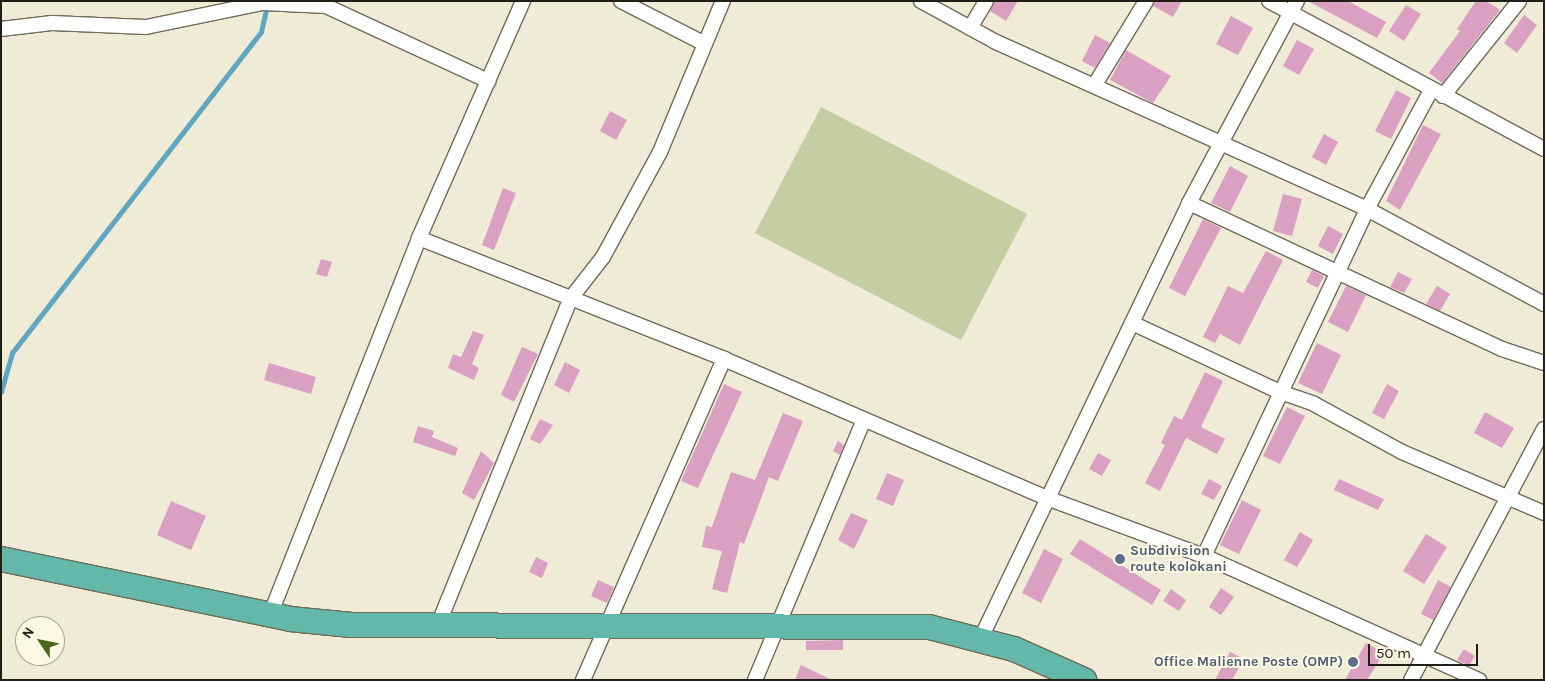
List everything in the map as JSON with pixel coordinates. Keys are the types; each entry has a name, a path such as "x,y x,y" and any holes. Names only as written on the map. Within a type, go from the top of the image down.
{"highway":[{"path":"1,559 117,585 270,615 352,625 929,627 1014,649 1083,680"}],"street":[{"path":"270,615 419,238 523,1"},
{"path":"621,1 705,44"},
{"path":"438,625 571,298 603,257 660,152 723,1"},
{"path":"921,1 970,28 1094,86 1367,209 1544,304"},
{"path":"970,28 986,1"},
{"path":"1094,86 1146,1"},
{"path":"1269,1 1294,7 1437,93 1544,149"},
{"path":"1204,556 1367,209 1437,93 1519,1"},
{"path":"1,29 52,24 146,27 262,3 326,6 488,81"},
{"path":"980,640 1189,203 1294,7"},
{"path":"1189,203 1502,349 1544,363"},
{"path":"419,238 724,359 1047,498 1204,556 1479,680"},
{"path":"1132,323 1280,392 1314,404 1402,452 1509,496 1544,513"},
{"path":"583,680 724,359"},
{"path":"754,680 864,420"},
{"path":"1411,680 1544,429"}],"green space":[{"path":"821,107 1027,214 961,340 755,233"}],"building":[{"path":"995,1 1018,1 1006,21 990,11"},
{"path":"1155,1 1182,1 1173,17 1153,6"},
{"path":"1308,1 1348,1 1386,22 1377,38"},
{"path":"1476,1 1486,1 1500,10 1442,83 1429,73 1460,31 1457,29"},
{"path":"1406,5 1421,14 1404,41 1389,31"},
{"path":"1524,15 1537,25 1517,53 1504,43"},
{"path":"1231,16 1253,28 1238,55 1216,44"},
{"path":"1095,35 1110,43 1095,68 1082,61"},
{"path":"1297,40 1314,49 1299,75 1283,66"},
{"path":"1126,50 1171,76 1153,103 1110,80"},
{"path":"1396,90 1411,98 1391,139 1375,131"},
{"path":"610,111 627,120 616,140 600,131"},
{"path":"1423,125 1441,134 1400,210 1386,201"},
{"path":"1324,134 1338,142 1326,165 1312,157"},
{"path":"1230,166 1248,176 1230,212 1211,203"},
{"path":"503,188 516,193 494,250 482,245"},
{"path":"1283,194 1302,199 1292,236 1273,231"},
{"path":"1203,219 1221,228 1185,296 1169,288"},
{"path":"1328,226 1343,234 1333,254 1318,246"},
{"path":"1266,251 1283,260 1240,345 1220,334 1215,343 1203,337 1228,286 1243,293"},
{"path":"321,259 332,262 327,277 316,274"},
{"path":"1312,270 1324,276 1318,288 1306,282"},
{"path":"1398,272 1412,279 1404,293 1390,287"},
{"path":"1346,286 1366,295 1348,332 1328,322"},
{"path":"1437,286 1450,294 1440,311 1426,304"},
{"path":"473,331 484,335 472,364 479,368 474,380 448,368 453,354 461,357"},
{"path":"1317,343 1341,355 1322,394 1298,383"},
{"path":"522,347 538,354 514,402 501,395"},
{"path":"565,362 580,370 569,393 554,385"},
{"path":"269,363 316,377 311,394 264,380"},
{"path":"1205,372 1223,381 1201,427 1225,439 1217,454 1186,438 1160,491 1145,483 1165,445 1161,443 1174,416 1182,420"},
{"path":"724,384 742,392 698,488 681,481"},
{"path":"1387,384 1399,391 1384,419 1372,413"},
{"path":"1287,407 1305,416 1280,464 1263,456"},
{"path":"1485,412 1514,428 1502,448 1474,433"},
{"path":"783,413 803,421 778,481 769,477 744,544 740,542 727,593 712,589 722,551 702,547 706,526 712,527 731,472 755,480"},
{"path":"540,419 553,425 540,444 530,439"},
{"path":"418,426 434,431 432,437 458,448 455,456 413,442"},
{"path":"838,441 844,445 840,455 833,451"},
{"path":"481,451 494,463 474,500 462,493"},
{"path":"1098,453 1111,460 1102,476 1089,469"},
{"path":"887,473 904,480 893,506 876,499"},
{"path":"1209,479 1222,486 1214,500 1201,494"},
{"path":"1339,479 1384,499 1378,510 1334,490"},
{"path":"1242,500 1261,510 1239,554 1220,545"},
{"path":"171,501 206,516 191,550 157,535"},
{"path":"851,513 868,520 854,549 838,540"},
{"path":"1300,532 1313,540 1297,567 1284,560"},
{"path":"1426,534 1447,547 1424,584 1403,571"},
{"path":"1080,539 1161,590 1152,605 1070,554"},
{"path":"1044,549 1063,559 1041,603 1022,593"},
{"path":"536,557 548,563 542,578 529,572"},
{"path":"598,580 614,587 607,603 591,596"},
{"path":"1438,580 1451,587 1433,620 1421,614"},
{"path":"1221,588 1234,597 1221,615 1209,607"},
{"path":"1171,589 1186,600 1179,611 1163,601"},
{"path":"843,640 843,650 806,650 806,641"},
{"path":"1366,643 1384,653 1367,680 1345,680"},
{"path":"1464,649 1475,656 1469,666 1457,660"},
{"path":"1230,652 1244,659 1232,680 1215,680"},
{"path":"801,665 832,680 795,680"}],"waterway":[{"path":"1,392 12,353 261,32 267,5"}],"place":[{"name":"Subdivision route kolokani","path":"1120,559"},
{"name":"Office Malienne Poste (OMP)","path":"1353,662"}]}
